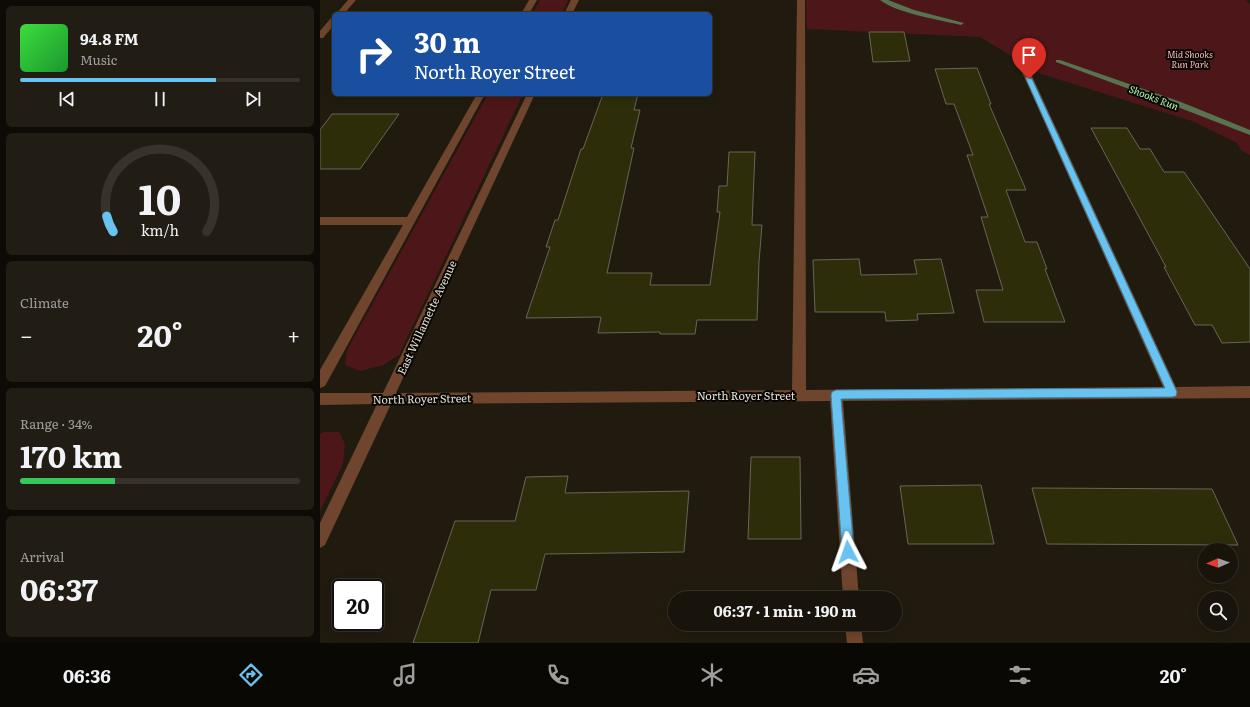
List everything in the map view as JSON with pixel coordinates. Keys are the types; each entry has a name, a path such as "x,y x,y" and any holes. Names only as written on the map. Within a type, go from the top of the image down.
{"street":[{"path":"342,12 352,0"},
{"path":"526,12 533,0"},
{"path":"569,12 575,0"},
{"path":"799,395 802,0"},
{"path":"320,36 332,22"},
{"path":"1029,42 1021,61 1172,392"},
{"path":"320,382 480,96"},
{"name":"East Willamette Avenue","path":"320,540 530,96"},
{"path":"320,221 410,221"},
{"name":"North Royer Street","path":"320,399 1250,392"},
{"path":"836,395 850,591"},
{"path":"854,631 855,643"}],"green space":[{"path":"540,0 568,0 563,12 533,12"},
{"name":"Mid Shooks Run Park","path":"806,0 1246,0 1250,4 1250,155 1241,150 1237,143 1192,121 1041,74 980,37 807,29"},
{"path":"487,96 522,96 399,355 383,365 360,371 345,365 347,350"},
{"path":"324,432 339,432 345,444 343,464 320,511 320,434"}],"building":[{"path":"869,32 904,32 910,61 873,62"},
{"path":"977,68 991,104 989,104 1026,190 1006,190 1025,242 1037,242 1047,269 1045,269 1065,322 984,322 976,290 1003,290 981,217 988,217 967,155 973,155 954,104 946,104 935,69"},
{"path":"602,96 638,96 634,110 640,110 631,148 634,148 607,273 652,273 650,285 710,285 720,212 717,212 719,186 727,186 729,152 755,152 752,225 762,225 757,320 697,320 695,334 660,334 660,332 598,333 601,317 526,318 550,247 546,247 555,220 558,220 581,149 583,149"},
{"path":"332,114 399,114 360,169 320,169 320,130"},
{"path":"1091,128 1127,128 1140,149 1150,149 1164,172 1184,172 1250,269 1250,342 1222,343 1212,325 1195,325 1164,267 1166,267"},
{"path":"859,259 861,275 917,274 914,260 941,259 954,313 917,314 918,320 886,321 885,312 815,312 813,260"},
{"path":"751,457 800,457 801,539 748,539"},
{"path":"568,476 565,493 689,491 684,552 545,554 536,590 491,590 478,643 413,643 455,521 515,521 526,477"},
{"path":"981,485 994,544 908,544 900,486"},
{"path":"1032,488 1212,489 1237,543 1198,543 1198,545 1047,544"}],"waterway":[{"name":"Shooks Run","path":"883,0 912,11 961,23"},
{"name":"Shooks Run","path":"1058,61 1178,104 1250,133"}],"route":[{"path":"848,552 836,395 1172,392 1029,79"}]}
